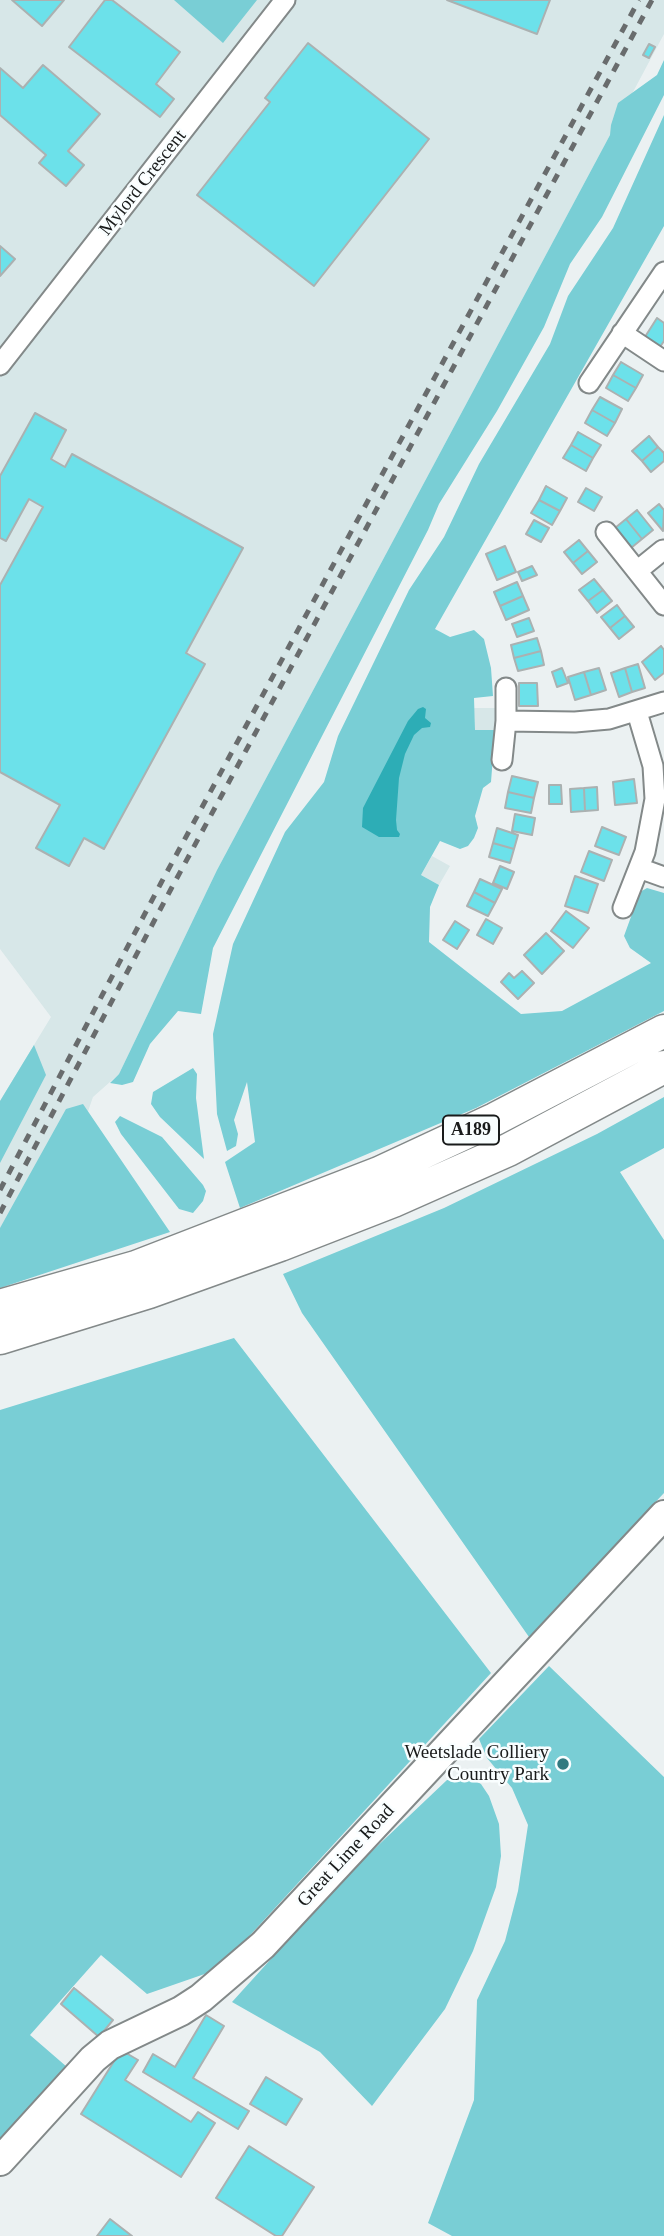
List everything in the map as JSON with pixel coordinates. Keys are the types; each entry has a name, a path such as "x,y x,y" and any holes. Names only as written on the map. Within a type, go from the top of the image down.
{"main road":[{"name":"A189","path":"0,1338 143,1280 272,1214 379,1173 495,1119 664,1031"},
{"name":"A189","path":"0,1306 143,1280 280,1245 393,1201 508,1150 664,1067"},
{"name":"Great Lime Road","path":"0,2161 93,2059 110,2045 181,2011 201,1998 263,1945 664,1515"}],"street":[{"name":"Mylord Crescent","path":"0,365 285,0"},
{"path":"589,383 664,272"},
{"path":"622,333 664,361"},
{"path":"606,532 664,605"},
{"path":"637,571 663,550"},
{"path":"502,760 506,688"},
{"path":"506,721 583,722 609,719 664,702"},
{"path":"624,908 650,832 655,785 637,712"},
{"path":"639,868 664,877"}],"shaded area":[{"path":"0,0 664,0 664,34 217,870 119,1074 93,1097 85,1120 0,1296 0,1101 51,1017 0,949"},
{"path":"174,0 257,0 223,43"},
{"path":"664,60 664,95 602,217 570,264 544,327 497,411 439,504 213,948 201,1014 178,1011 150,1044 133,1082 122,1085 110,1083 119,1074 217,870 610,135 618,103 657,75"},
{"path":"664,115 664,226 435,629 450,637 474,630 484,639 491,668 493,696 474,698 475,730 495,730 491,782 483,788 475,816 478,828 474,838 468,846 460,849 440,841 421,875 439,885 430,907 429,942 521,1014 562,1011 651,963 630,948 624,936 640,892 647,888 664,893 664,1011 476,1108 240,1208 225,1162 255,1142 247,1082 234,1120 238,1134 236,1146 227,1151 217,1114 213,1034 233,944 285,832 324,782 338,736 409,590 444,537 479,464 550,344 568,296 613,228"},
{"path":"423,707 426,709 425,718 431,723 430,727 422,728 414,735 405,754 399,778 396,820 399,837 379,837 362,827 363,808 408,721"},
{"path":"474,708 495,708 495,730 475,731"},
{"path":"432,856 450,866 439,885 421,875"},
{"path":"34,1045 46,1075 0,1163 0,1101"},
{"path":"193,1068 197,1074 196,1098 204,1159 160,1117 151,1104 153,1092"},
{"path":"664,1097 664,1148 620,1172 664,1240 664,1493 529,1637 302,1313 283,1274 444,1208 597,1134"},
{"path":"83,1104 170,1232 0,1288 0,1228 66,1109"},
{"path":"120,1116 162,1137 203,1185 206,1191 203,1201 193,1213 179,1209 121,1134 115,1122"},
{"path":"234,1338 491,1673 219,1969 147,1994 101,1955 30,2035 67,2067 0,2142 0,1410"},
{"path":"549,1666 664,1777 664,2236 452,2236 428,2223 474,2100 477,2000 505,1941 518,1891 528,1825 512,1788 487,1758 479,1739"},
{"path":"470,1778 481,1784 489,1796 499,1824 501,1856 496,1887 473,1951 445,2009 372,2106 320,2052 232,2002 349,1873 447,1780"}],"building":[{"path":"12,0 64,0 42,26"},
{"path":"105,0 112,0 180,52 156,84 174,99 160,117 69,47"},
{"path":"447,0 550,0 537,34"},
{"path":"308,43 429,139 314,286 197,195 270,102 265,98"},
{"path":"649,44 655,47 649,58 643,55"},
{"path":"43,65 100,114 68,151 84,165 66,186 39,163 46,155 0,115 0,68 23,88"},
{"path":"0,246 15,259 0,276"},
{"path":"657,318 664,323 664,341 658,350 643,340"},
{"path":"621,362 643,375 636,388 613,375"},
{"path":"613,375 636,388 628,401 606,388"},
{"path":"600,397 622,409 615,423 592,410"},
{"path":"592,410 615,423 607,436 585,423"},
{"path":"35,413 66,430 51,459 65,467 72,454 243,548 186,653 205,664 104,849 84,838 69,866 36,848 60,805 0,772 0,585 43,507 29,499 6,541 0,538 0,476"},
{"path":"578,432 601,445 593,458 571,445"},
{"path":"649,436 658,447 642,461 632,451"},
{"path":"571,445 593,458 586,471 563,458"},
{"path":"658,447 664,453 664,461 651,472 642,461"},
{"path":"546,486 567,498 560,511 539,500"},
{"path":"586,488 602,497 594,511 578,502"},
{"path":"539,500 560,511 552,525 531,513"},
{"path":"659,504 664,510 663,531 648,513"},
{"path":"637,510 653,530 642,539 626,519"},
{"path":"626,519 642,539 631,548 615,528"},
{"path":"534,520 549,528 541,542 526,534"},
{"path":"579,540 588,551 573,563 564,552"},
{"path":"505,546 516,572 497,580 486,554"},
{"path":"588,551 597,562 582,574 573,563"},
{"path":"532,566 537,575 522,581 518,572"},
{"path":"594,579 603,590 588,601 579,590"},
{"path":"517,582 523,596 500,606 494,592"},
{"path":"603,590 612,601 597,613 588,601"},
{"path":"523,596 529,610 506,620 500,606"},
{"path":"617,605 625,616 610,628 601,617"},
{"path":"625,616 634,627 619,639 610,628"},
{"path":"529,618 534,631 517,637 512,624"},
{"path":"537,638 541,651 514,658 511,645"},
{"path":"661,646 664,650 664,673 655,680 642,662"},
{"path":"541,651 544,665 518,671 514,658"},
{"path":"638,664 645,688 632,692 625,668"},
{"path":"562,668 568,683 557,687 552,672"},
{"path":"599,668 606,690 591,695 584,672"},
{"path":"625,668 632,692 619,697 611,673"},
{"path":"584,672 591,695 575,700 568,677"},
{"path":"519,683 537,683 538,706 519,706"},
{"path":"512,776 538,782 534,798 508,792"},
{"path":"634,779 637,803 615,805 613,782"},
{"path":"549,785 561,785 562,804 549,804"},
{"path":"597,787 598,810 585,811 584,788"},
{"path":"584,788 585,811 571,812 570,789"},
{"path":"508,792 534,798 531,813 505,808"},
{"path":"515,814 535,818 532,835 512,831"},
{"path":"602,827 626,837 619,855 595,846"},
{"path":"497,828 518,835 514,849 493,843"},
{"path":"493,843 514,849 510,863 489,857"},
{"path":"589,851 612,860 604,881 581,872"},
{"path":"500,866 514,872 507,889 493,883"},
{"path":"575,876 598,884 588,913 565,906"},
{"path":"480,879 502,889 495,903 474,892"},
{"path":"474,892 495,903 488,916 467,906"},
{"path":"566,911 589,928 573,948 551,931"},
{"path":"486,919 502,928 493,944 477,935"},
{"path":"455,921 469,930 457,949 443,940"},
{"path":"546,933 564,951 542,974 524,955"},
{"path":"522,971 534,983 518,999 501,982 509,973 514,978"},
{"path":"74,1988 113,2020 99,2037 61,2004"},
{"path":"206,2015 224,2026 193,2078 249,2111 238,2129 143,2072 153,2054 175,2067"},
{"path":"121,2050 138,2060 125,2080 191,2122 198,2112 215,2123 181,2177 81,2114"},
{"path":"266,2077 302,2099 286,2125 250,2104"},
{"path":"249,2146 314,2187 282,2236 276,2236 216,2198"},
{"path":"110,2219 132,2236 97,2236"}],"railway":[{"path":"0,1190 161,883 639,0"},
{"path":"0,1213 171,889 652,0"}],"place":[{"name":"Weetslade Colliery Country Park","path":"563,1764"}]}
